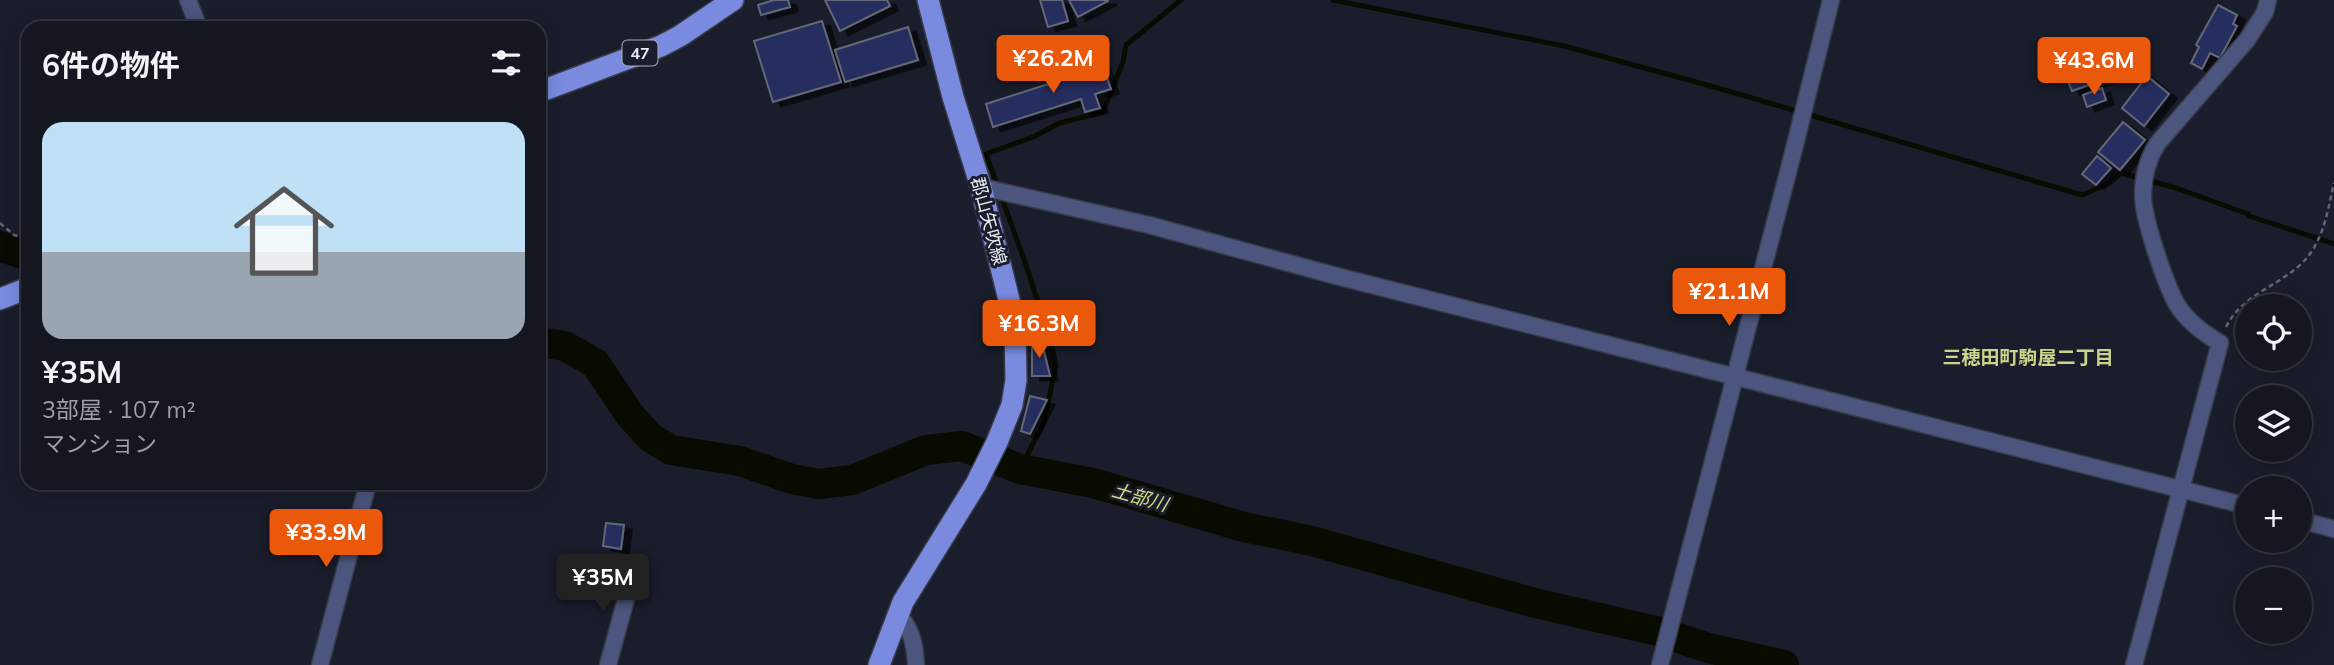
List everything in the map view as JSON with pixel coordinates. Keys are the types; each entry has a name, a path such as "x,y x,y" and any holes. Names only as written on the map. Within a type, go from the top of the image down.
{"main road":[{"name":"47","path":"546,89 661,46 733,0"},
{"name":"郡山矢吹線","path":"879,665 903,602 976,484 998,442 1012,405 1016,380 1015,324 981,187 953,97 928,0"},
{"path":"0,299 21,291"}],"street":[{"path":"188,0 196,21"},
{"path":"1660,665 1831,0"},
{"path":"2134,665 2220,343 2198,328 2177,304 2162,270 2143,196 2149,158 2157,144 2247,40 2265,12 2268,0"},
{"path":"981,187 1149,225 1340,277 2235,503"},
{"path":"320,665 366,490"},
{"path":"2312,523 2334,529"},
{"path":"608,665 633,573"},
{"path":"898,615 905,621 911,634 916,665"}],"path":[{"path":"2220,343 2236,309 2304,261 2313,249 2321,234 2334,183"},
{"path":"0,223 21,237"}],"building":[{"path":"774,0 788,0 790,7 761,15 758,5"},
{"path":"825,0 887,0 890,6 840,31"},
{"path":"1040,0 1062,0 1068,21 1048,27"},
{"path":"1069,0 1108,0 1108,1 1078,17"},
{"path":"2218,5 2237,15 2233,24 2237,26 2220,58 2210,53 2202,69 2191,63 2199,47 2196,45"},
{"path":"822,21 841,82 773,102 754,41"},
{"path":"908,27 918,60 845,82 835,50"},
{"path":"2122,59 2126,72 2072,91 2067,78"},
{"path":"1101,61 1111,89 1095,94 1100,108 1085,112 1081,99 993,127 986,104 1064,79 1062,73"},
{"path":"2147,76 2169,94 2144,126 2122,108"},
{"path":"2102,88 2106,100 2087,107 2083,95"},
{"path":"2123,122 2145,140 2120,170 2098,152"},
{"path":"2097,156 2111,168 2096,185 2082,174"},
{"path":"1032,339 1041,339 1050,376 1032,376"},
{"path":"1030,396 1047,400 1030,434 1021,431"},
{"path":"606,523 624,525 621,549 603,546"}],"waterway":[{"path":"998,187 986,154 1033,137 1060,123 1103,112 1123,62 1126,45 1181,0"},
{"path":"1333,0 1564,46 1718,88 2082,195 2110,183 2121,173 2176,188 2334,244"},
{"path":"1001,196 1025,262 1056,365 1044,422 1020,469"},
{"name":"土部川","path":"0,246 21,254"},
{"name":"土部川","path":"546,343 565,346 595,363 630,415 651,438 671,450 740,461 792,479 819,484 852,480 926,450 962,446 1020,469 1093,483 1244,527 1308,540 1535,603 1661,632 1708,648 1784,665"}],"district":[{"name":"三穂田町駒屋二丁目","path":"2028,357"}]}
